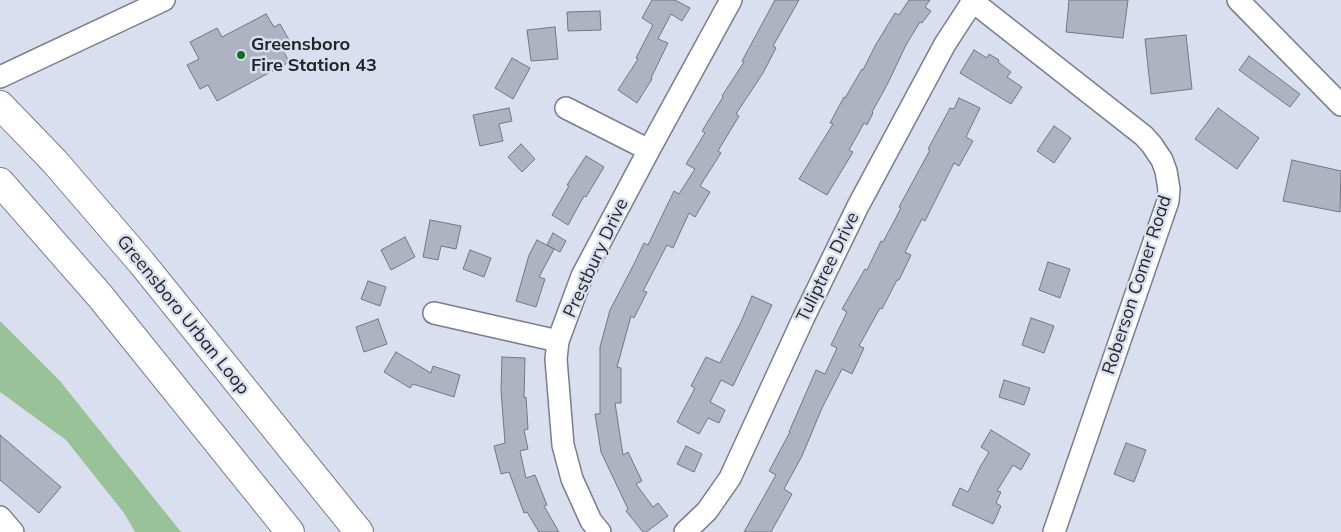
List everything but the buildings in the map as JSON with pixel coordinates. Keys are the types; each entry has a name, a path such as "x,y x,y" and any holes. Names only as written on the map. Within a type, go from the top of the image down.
{"highway":[{"name":"Greensboro Urban Loop","path":"0,105 55,162 141,262 359,532"},
{"path":"0,182 100,296 290,532"}],"street":[{"path":"0,77 164,0"},
{"name":"Prestbury Drive","path":"600,532 591,521 572,479 563,445 556,359 558,340 582,276 731,0"},
{"path":"1238,0 1341,105"},
{"name":"Tuliptree Drive","path":"685,532 707,511 730,478 798,328 858,206 946,44 972,1"},
{"name":"Roberson Comer Road","path":"972,1 1144,136 1157,152 1166,171 1169,189 1168,201 1054,532"},
{"path":"566,108 649,150"},
{"path":"434,313 558,340"},
{"path":"0,516 13,532"}],"green space":[{"path":"0,321 60,381 181,532 135,532 124,513 66,440 0,392"}],"place":[{"name":"Greensboro Fire Station 43","path":"241,55"}]}
